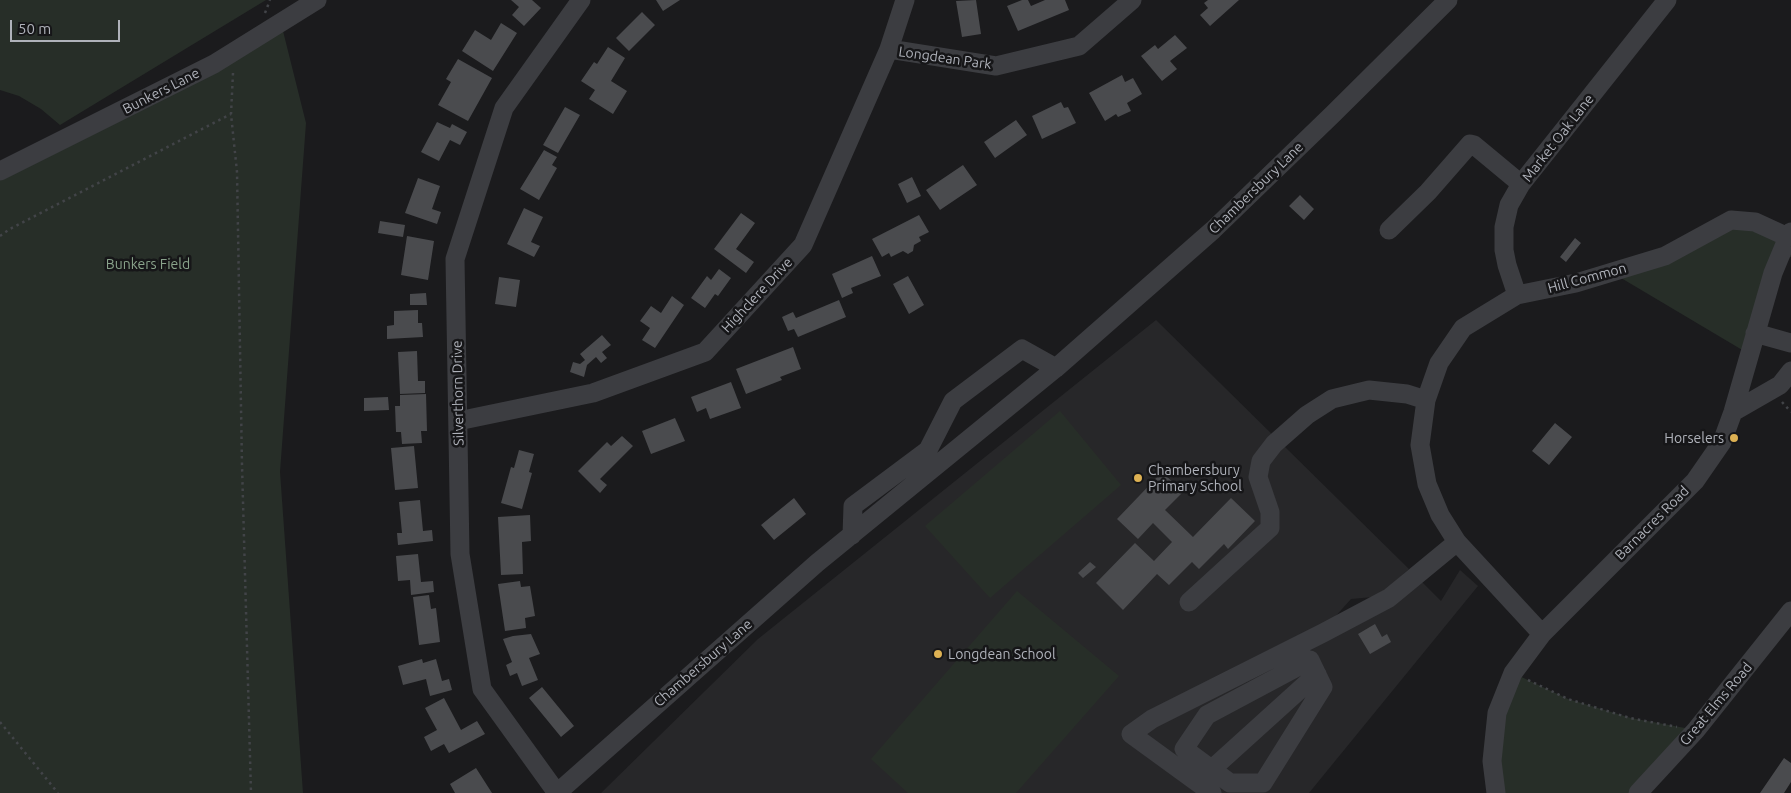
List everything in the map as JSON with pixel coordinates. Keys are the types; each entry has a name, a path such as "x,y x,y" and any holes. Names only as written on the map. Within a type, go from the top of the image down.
{"street":[{"name":"Bunkers Lane","path":"0,171 214,64 317,0"},
{"name":"Silverthorn Drive","path":"557,793 482,689 460,554 455,259 504,108 581,0"},
{"name":"Highclere Drive","path":"458,421 593,393 705,352 803,245 889,49 905,0"},
{"name":"Longdean Park","path":"889,49 996,66 1079,46 1132,0"},
{"name":"Chambersbury Lane","path":"557,793 683,680 852,535 1056,368 1220,223 1334,114 1448,0"},
{"name":"Market Oak Lane","path":"1517,295 1504,250 1504,227 1509,205 1522,184 1667,0"},
{"path":"1389,230 1428,192 1470,144 1474,145 1522,184"},
{"name":"Hill Common","path":"1542,634 1457,542 1440,515 1427,484 1420,445 1426,400 1439,363 1463,328 1517,295 1576,283 1665,256 1731,220 1754,222 1789,234"},
{"name":"Barnacres Road","path":"1496,793 1492,761 1496,713 1513,673 1542,634 1695,481 1722,442 1733,412 1754,333 1773,272 1789,234"},
{"path":"1754,333 1791,343"},
{"path":"852,535 853,506 928,450 953,401 1022,349 1056,368"},
{"path":"1733,412 1780,385 1791,371"},
{"path":"1189,602 1270,528 1270,512 1258,477 1261,461 1274,444 1307,415 1332,400 1369,390 1407,394 1426,400"},
{"path":"1314,637 1314,667 1323,687 1263,783 1230,783 1206,788 1131,734 1152,719 1389,598 1457,542"},
{"name":"Great Elms Road","path":"1638,793 1696,730 1791,612"},
{"path":"1230,783 1184,749 1207,715 1314,667"},
{"path":"1212,769 1314,667"}],"path":[{"path":"233,53 231,114 238,172 242,465 251,793"},
{"path":"0,236 10,229 231,114"},
{"path":"1513,673 1568,699 1630,718 1696,730"},
{"path":"0,722 58,793"}],"shaded area":[{"path":"1156,320 1409,569 1388,588 1373,597 1351,599 1334,618 1418,578 1441,601 1460,570 1478,586 1309,793 601,793 758,639"}],"green space":[{"path":"0,0 266,0 60,125 41,109 19,96 0,90"},
{"name":"Bunkers Field","path":"283,31 306,123 280,472 303,793 0,793 0,173"},
{"path":"1731,220 1791,232 1791,257 1779,259 1749,354 1611,272"},
{"path":"1060,411 1121,485 990,598 925,526"},
{"path":"1017,591 1119,676 1016,793 908,793 871,759"},
{"path":"1513,673 1568,699 1631,718 1696,730 1638,793 1497,793 1492,761"}],"building":[{"path":"511,0 532,0 541,8 524,26 512,15 519,7"},
{"path":"656,0 680,0 663,11"},
{"path":"976,0 981,34 962,37 956,1"},
{"path":"1022,0 1028,0 1031,6 1045,0 1065,0 1069,10 1018,31 1007,6"},
{"path":"1208,0 1239,0 1210,26 1200,15 1208,8 1204,3"},
{"path":"642,12 655,25 629,51 616,38"},
{"path":"501,23 517,33 493,71 462,51 475,30 491,40"},
{"path":"1175,35 1187,48 1170,61 1177,69 1162,81 1141,56 1155,45 1158,49"},
{"path":"608,47 625,58 611,81 627,91 613,114 589,99 595,90 581,81 594,62 597,64"},
{"path":"458,59 492,78 468,121 438,105 451,82 446,79"},
{"path":"1122,75 1125,82 1133,78 1142,94 1127,103 1131,111 1118,117 1116,114 1105,121 1089,93"},
{"path":"1061,102 1064,108 1068,107 1076,123 1042,139 1032,116"},
{"path":"565,107 580,115 558,153 543,145"},
{"path":"1016,120 1027,135 995,158 984,142"},
{"path":"437,122 450,128 452,124 467,132 460,145 450,140 439,161 421,152"},
{"path":"544,150 557,157 552,165 557,168 539,200 520,189"},
{"path":"963,165 977,185 940,210 926,190"},
{"path":"912,177 921,196 907,203 898,184"},
{"path":"418,178 440,186 432,209 441,212 437,224 405,213"},
{"path":"1300,195 1314,209 1304,220 1289,206"},
{"path":"524,208 543,217 531,242 540,246 534,257 507,244"},
{"path":"741,213 755,223 736,249 754,262 746,273 714,249"},
{"path":"919,215 929,232 919,237 921,241 914,245 913,251 908,254 903,251 891,257 889,253 882,257 872,239"},
{"path":"380,221 405,225 403,237 378,233"},
{"path":"407,236 434,241 428,280 401,275"},
{"path":"1575,238 1581,243 1566,262 1560,257"},
{"path":"872,256 881,276 851,288 853,293 842,298 832,274"},
{"path":"719,269 731,278 718,296 715,294 705,308 691,298 707,276 711,280"},
{"path":"908,276 924,305 909,314 893,284"},
{"path":"499,277 520,280 516,307 495,304"},
{"path":"426,293 427,305 410,305 410,294"},
{"path":"672,296 684,305 655,348 642,340 650,328 640,321 651,306 661,313"},
{"path":"839,300 846,317 798,337 794,329 788,331 782,317 793,312 796,318"},
{"path":"418,310 418,323 422,323 423,337 387,339 387,326 394,325 394,311"},
{"path":"602,335 611,345 602,352 607,358 601,363 596,357 587,365 584,377 570,372 573,362 580,364 585,360 580,354"},
{"path":"793,347 801,369 780,377 782,380 746,394 736,369"},
{"path":"417,351 418,381 425,381 425,393 400,394 398,352"},
{"path":"731,382 741,408 710,419 706,408 697,412 691,397"},
{"path":"426,394 427,431 421,431 422,443 402,444 401,432 396,432 395,406 400,406 400,395"},
{"path":"388,397 389,410 364,411 364,398"},
{"path":"675,418 685,441 651,454 642,431"},
{"path":"1555,423 1572,437 1549,465 1532,451"},
{"path":"622,436 633,446 600,479 607,485 600,493 578,471 607,442 611,446"},
{"path":"414,446 418,488 395,490 391,448"},
{"path":"519,450 534,454 529,472 532,473 522,509 501,503 511,467 514,468"},
{"path":"1162,472 1183,492 1165,510 1193,537 1231,498 1255,521 1228,549 1224,544 1199,569 1192,562 1169,585 1157,574 1123,610 1096,583 1135,543 1154,561 1172,542 1153,523 1138,539 1117,519"},
{"path":"794,498 806,514 774,540 761,525"},
{"path":"420,500 423,531 432,530 433,541 398,545 397,533 402,533 399,502"},
{"path":"530,515 531,541 522,542 523,574 501,575 498,517"},
{"path":"418,554 421,582 433,581 434,592 411,595 410,580 398,581 396,556"},
{"path":"1090,562 1096,567 1083,578 1078,573"},
{"path":"520,581 521,587 530,586 535,616 525,618 526,628 505,631 498,584"},
{"path":"429,595 431,609 436,608 440,642 419,645 413,597"},
{"path":"1375,624 1382,637 1387,634 1391,642 1370,654 1358,634"},
{"path":"531,634 540,654 529,658 538,680 522,686 517,673 510,676 506,665 512,662 503,639"},
{"path":"422,659 423,663 436,659 442,681 449,679 452,690 430,696 426,679 403,685 398,666"},
{"path":"542,687 574,726 561,737 529,698"},
{"path":"444,698 461,730 477,721 485,734 449,753 444,744 431,751 424,737 437,730 425,708"},
{"path":"1784,758 1791,763 1791,782 1784,793 1760,793"},
{"path":"476,768 492,793 455,793 450,784"}],"place":[{"name":"Horselers","path":"1734,438"},
{"name":"Chambersbury Primary School","path":"1138,478"},
{"name":"Longdean School","path":"938,654"}]}
